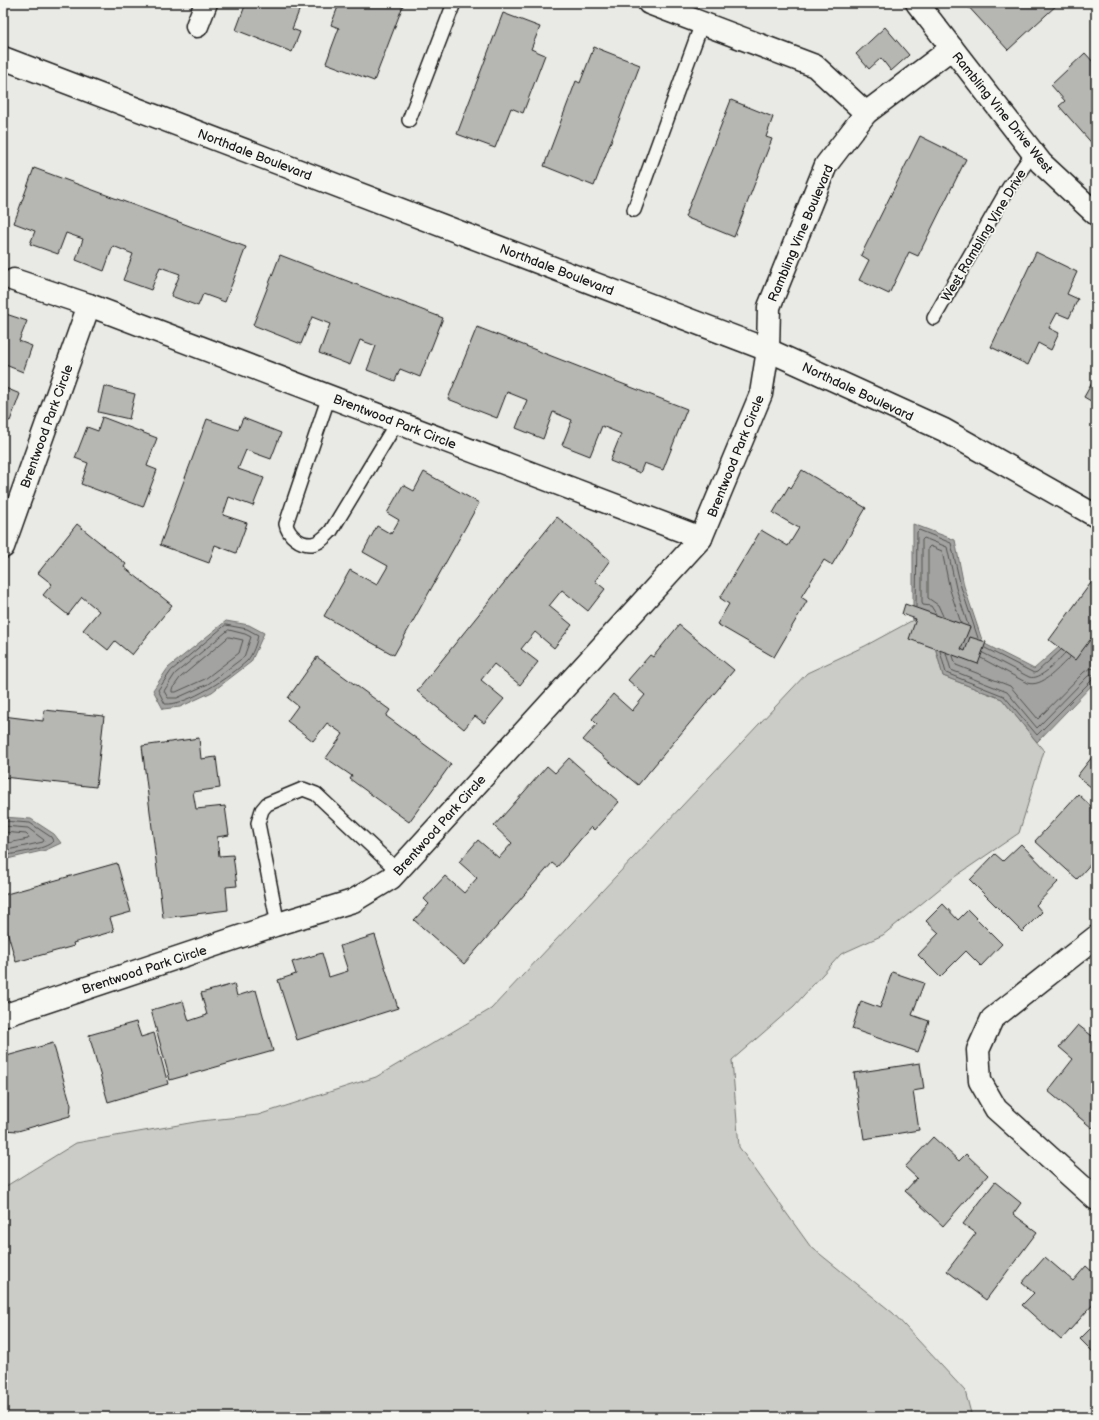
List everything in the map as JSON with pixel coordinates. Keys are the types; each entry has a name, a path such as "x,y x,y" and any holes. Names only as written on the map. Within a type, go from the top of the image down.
{"street":[{"path":"197,26 206,3"},
{"path":"648,3 815,66 866,114"},
{"name":"Rambling Vine Drive West","path":"917,3 1041,163 1096,214"},
{"name":"Rambling Vine Boulevard","path":"768,350 769,307 826,165 866,114 952,48"},
{"name":"Northdale Boulevard","path":"3,58 768,350 944,430 1096,516"},
{"name":"Brentwood Park Circle","path":"14,280 89,305 701,538"},
{"name":"Brentwood Park Circle","path":"3,547 89,305"},
{"name":"Brentwood Park Circle","path":"3,1016 353,901 391,878 701,538 762,394 768,350"},
{"path":"1096,937 992,1019 978,1050 980,1081 996,1109 1096,1199"}],"lane":[{"path":"409,120 454,3"},
{"path":"634,210 702,23"},
{"name":"West Rambling Vine Drive","path":"934,318 1009,187 1033,153"},
{"path":"329,396 286,524 287,530 299,541 312,544 322,540 331,531 396,422"},
{"path":"278,925 258,823 262,810 267,804 303,789 316,794 398,871"}],"shaded area":[{"path":"926,613 943,676 1002,699 1044,751 1019,833 953,878 883,935 841,954 794,1006 732,1060 739,1147 810,1246 893,1313 965,1391 972,1417 3,1417 3,1188 76,1143 201,1121 258,1115 376,1077 491,1009 807,673 865,646"}],"water":[{"path":"913,524 955,540 964,586 983,643 1034,669 1067,640 1096,610 1096,681 1037,742 1002,699 943,676 926,614 913,621"},
{"path":"226,621 249,625 264,633 251,662 212,692 180,707 163,709 153,690 168,668"},
{"path":"3,817 31,819 54,834 61,843 46,850 3,860"}],"building":[{"path":"246,3 302,3 292,29 300,32 292,52 236,30"},
{"path":"348,3 404,3 374,81 326,63 339,28 331,25 339,4 347,7"},
{"path":"965,3 1059,3 1008,50"},
{"path":"503,13 540,27 531,49 545,55 523,113 511,108 495,148 457,134"},
{"path":"885,27 909,55 891,71 881,58 869,69 856,54"},
{"path":"594,47 640,65 594,186 544,166 576,81 580,83"},
{"path":"1085,53 1096,65 1096,148 1059,106 1065,101 1051,85"},
{"path":"731,100 773,117 766,137 772,139 734,237 685,217"},
{"path":"920,136 966,159 918,256 909,252 889,294 859,280 869,260 861,255"},
{"path":"34,168 246,247 225,302 203,294 198,306 171,296 180,274 160,267 151,290 123,280 133,254 113,246 104,271 76,260 83,239 66,233 58,254 30,244 35,231 14,223"},
{"path":"1036,252 1077,272 1067,294 1078,299 1069,318 1057,313 1049,328 1059,333 1051,350 1038,343 1028,365 991,347"},
{"path":"280,255 443,318 420,377 400,369 395,381 367,370 376,346 360,340 350,365 319,353 330,324 312,317 301,344 253,325"},
{"path":"3,313 27,321 19,341 32,346 23,372 3,364"},
{"path":"477,327 687,409 663,470 644,463 640,473 610,461 621,434 602,426 590,456 562,445 572,420 553,412 543,439 516,428 527,400 507,392 497,418 448,399"},
{"path":"1096,376 1096,404 1084,397"},
{"path":"104,386 135,394 129,419 98,412"},
{"path":"3,387 20,394 10,421 3,419"},
{"path":"102,417 157,438 147,466 157,470 143,507 81,484 88,463 75,458 87,427 98,431"},
{"path":"243,418 281,433 271,459 246,450 238,469 264,478 253,506 229,497 223,515 247,523 236,553 215,545 209,563 160,545 207,419 238,430"},
{"path":"802,470 866,508 832,565 824,560 801,597 807,601 774,657 717,624 729,604 720,598 761,530 788,546 799,528 773,513 789,486 791,488"},
{"path":"424,472 479,503 394,655 324,616 350,570 377,585 388,566 363,552 377,526 391,534 399,520 387,513 403,485 414,491"},
{"path":"557,517 610,560 595,581 605,589 588,611 562,590 549,606 572,625 554,648 535,632 521,649 538,662 520,685 494,664 481,680 504,699 484,723 475,716 464,729 417,691"},
{"path":"77,524 126,564 124,567 172,605 132,655 115,641 108,650 83,630 99,611 82,597 68,615 43,595 52,584 38,573"},
{"path":"1096,576 1096,632 1075,660 1049,640"},
{"path":"905,604 970,627 961,649 965,651 970,637 986,642 978,664 909,639 916,619 902,614"},
{"path":"679,625 734,670 638,785 583,740 597,724 592,719 613,694 632,711 645,695 628,680 650,655 653,657"},
{"path":"317,657 390,710 386,716 451,764 409,822 350,779 352,776 326,758 343,734 327,723 313,741 287,721 298,706 288,698"},
{"path":"44,710 104,716 96,787 3,777 3,716 43,721"},
{"path":"199,738 201,759 216,757 220,788 193,792 196,809 225,806 229,835 217,837 219,856 233,855 237,886 226,887 228,910 163,918 142,746"},
{"path":"1096,752 1096,791 1077,776"},
{"path":"569,758 619,802 594,830 591,827 557,867 552,863 464,964 414,920 429,904 424,899 445,876 464,893 477,878 459,862 478,840 499,858 512,843 494,826 547,766 555,773"},
{"path":"1078,794 1096,811 1096,858 1077,879 1035,841"},
{"path":"1021,844 1058,882 1036,905 1042,912 1022,932 970,880 995,854 1003,861"},
{"path":"117,863 131,912 110,918 114,931 73,943 74,946 16,962 3,917 3,895"},
{"path":"943,904 958,920 968,910 1002,944 981,966 966,951 940,977 918,955 939,933 926,921"},
{"path":"375,935 398,1008 297,1040 278,980 296,974 292,962 322,953 329,977 348,971 340,946"},
{"path":"892,972 924,983 912,1015 929,1021 918,1052 852,1029 861,1001 880,1008"},
{"path":"234,984 237,996 256,990 273,1051 170,1080 151,1010 183,1001 189,1021 207,1015 201,993"},
{"path":"136,1022 141,1037 154,1033 168,1084 108,1102 89,1035"},
{"path":"1078,1025 1096,1039 1096,1124 1092,1128 1048,1091 1073,1059 1059,1047"},
{"path":"53,1043 71,1105 70,1116 18,1131 3,1130 3,1057"},
{"path":"920,1063 924,1089 913,1091 919,1130 864,1139 854,1073"},
{"path":"933,1137 959,1161 966,1154 988,1175 943,1226 905,1191 917,1178 905,1167"},
{"path":"995,1182 1021,1203 1013,1214 1037,1232 986,1300 947,1271 976,1233 963,1224"},
{"path":"1045,1257 1073,1281 1086,1266 1096,1275 1096,1301 1061,1340 1022,1305 1034,1293 1022,1283"},
{"path":"1096,1323 1096,1355 1080,1339"}]}
